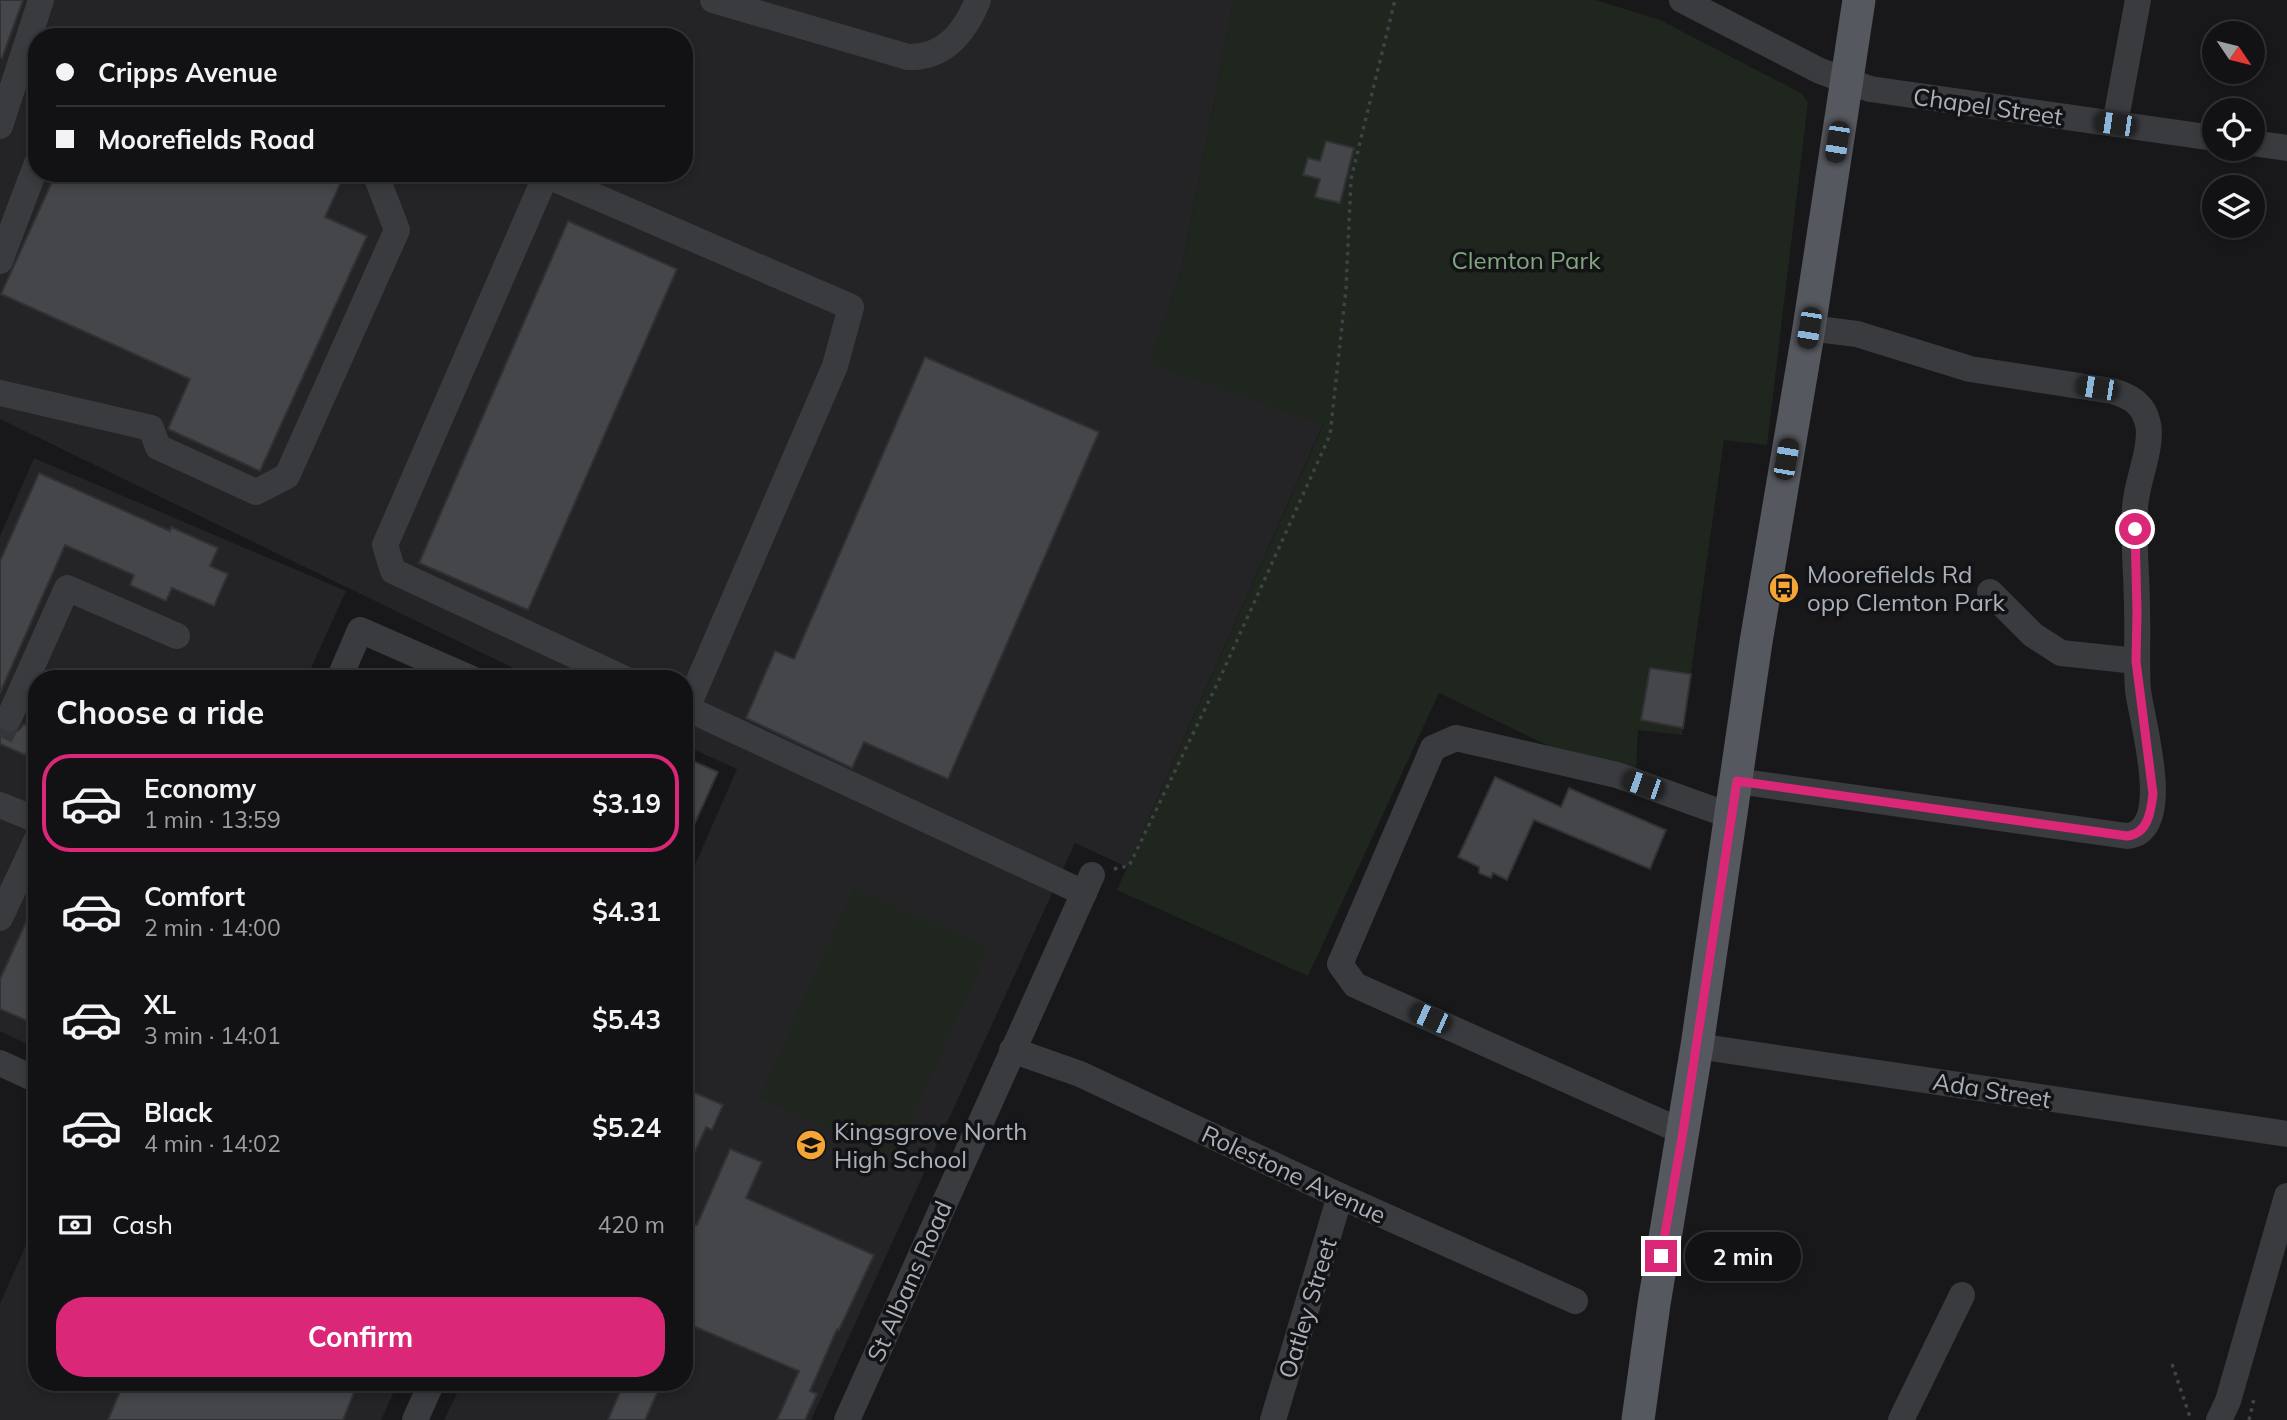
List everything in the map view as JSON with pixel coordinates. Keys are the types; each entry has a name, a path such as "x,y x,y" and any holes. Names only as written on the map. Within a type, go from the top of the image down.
{"main road":[{"path":"1638,1420 1656,1292 1697,1046 1756,642 1809,328 1859,0"}],"street":[{"path":"32,28 41,0"},
{"path":"713,0 908,57 922,57 948,45 961,32 978,0"},
{"name":"Chapel Street","path":"1682,0 1820,71 1878,90 2202,136"},
{"path":"2115,124 2138,0"},
{"path":"0,127 28,40"},
{"path":"2265,145 2287,148"},
{"path":"0,261 30,182"},
{"path":"0,393 151,428 158,447 256,492 288,476 397,230 378,182"},
{"path":"542,182 385,545 393,571 606,670"},
{"path":"561,182 851,307 835,366 693,691"},
{"path":"1737,781 2132,836 2147,822 2151,813 2153,794 2136,661 2135,507 2149,433 2144,412 2137,402 2127,395 2112,391 1970,369 1857,334 1809,328"},
{"path":"30,670 67,588 177,636"},
{"path":"1990,592 2034,635 2061,653 2136,661"},
{"path":"349,670 360,630 451,670"},
{"path":"9,718 28,675"},
{"path":"693,710 1088,884"},
{"path":"1683,1132 1355,985 1340,964 1433,748 1456,738 1617,775 1731,816"},
{"path":"0,805 28,816"},
{"path":"0,918 28,858"},
{"name":"St Albans Road","path":"847,1420 1088,884"},
{"name":"Ada Street","path":"1697,1046 2287,1134"},
{"name":"Rolestone Avenue","path":"1012,1050 1080,1074 1340,1196 1575,1301"},
{"path":"0,1063 28,1076"},
{"name":"Oatley Street","path":"1273,1420 1340,1196"},
{"path":"2219,1420 2228,1401 2286,1205"},
{"path":"1901,1420 1962,1295"},
{"path":"415,1420 428,1391"}],"path":[{"path":"1088,884 1129,866 1219,680 1330,435 1346,289 1351,179 1395,0"},
{"path":"2172,1364 2191,1420"},
{"path":"2249,1420 2255,1394"}],"shaded area":[{"path":"0,0 1234,0 1181,273 1150,362 1323,424 1127,867 1075,843 811,1420 444,1420 458,1391 693,1391 693,869 737,769 693,749 693,670 517,670 0,419"},
{"path":"34,458 346,591 310,670 28,670 28,1045 0,1031 0,536"},
{"path":"28,1240 28,1391 394,1391 381,1420 0,1420 0,1304"}],"green space":[{"name":"Clemton Park","path":"1234,0 1596,0 1660,20 1801,93 1808,102 1767,445 1724,440 1682,735 1638,730 1636,771 1559,751 1439,693 1308,976 1117,890 1323,425 1149,363 1181,273"},
{"path":"854,888 988,948 894,1158 760,1098"}],"building":[{"path":"0,0 23,0 2,58 0,57"},
{"path":"1326,141 1354,148 1340,203 1315,197 1320,179 1303,175 1308,158 1320,161"},
{"path":"52,182 341,182 325,217 367,236 260,471 168,429 190,379 1,294"},
{"path":"568,221 677,269 528,610 419,563"},
{"path":"925,357 1099,432 948,779 864,742 852,768 746,718 775,651 794,659"},
{"path":"39,473 170,531 171,527 218,548 210,566 228,574 214,606 172,588 166,601 130,585 134,575 65,545 0,693 0,561"},
{"path":"1650,668 1691,674 1683,728 1641,720"},
{"path":"24,724 28,726 28,748 25,755 0,744 0,730 11,734"},
{"path":"693,761 718,772 693,827"},
{"path":"1495,777 1561,807 1569,788 1666,830 1650,869 1534,820 1507,880 1493,873 1491,878 1479,873 1479,867 1458,857"},
{"path":"28,918 28,1021 0,1009 0,979"},
{"path":"693,1092 723,1105 712,1130 706,1127 693,1156"},
{"path":"730,1149 762,1162 746,1198 874,1255 810,1391 817,1394 805,1420 777,1420 799,1371 693,1326 693,1228 697,1225"},
{"path":"120,1391 354,1391 343,1420 108,1420"},
{"path":"620,1391 658,1391 645,1420 608,1420"}],"tunnel":[{"path":"0,737 9,718"}],"place":[{"name":"Moorefields Rd opp Clemton Park","path":"1784,588"},
{"name":"Kingsgrove North High School","path":"811,1145"}],"route":[{"path":"1661,1256 1683,1132 1737,781 2127,836 2138,833 2151,813 2153,777 2136,661 2135,529"}]}
